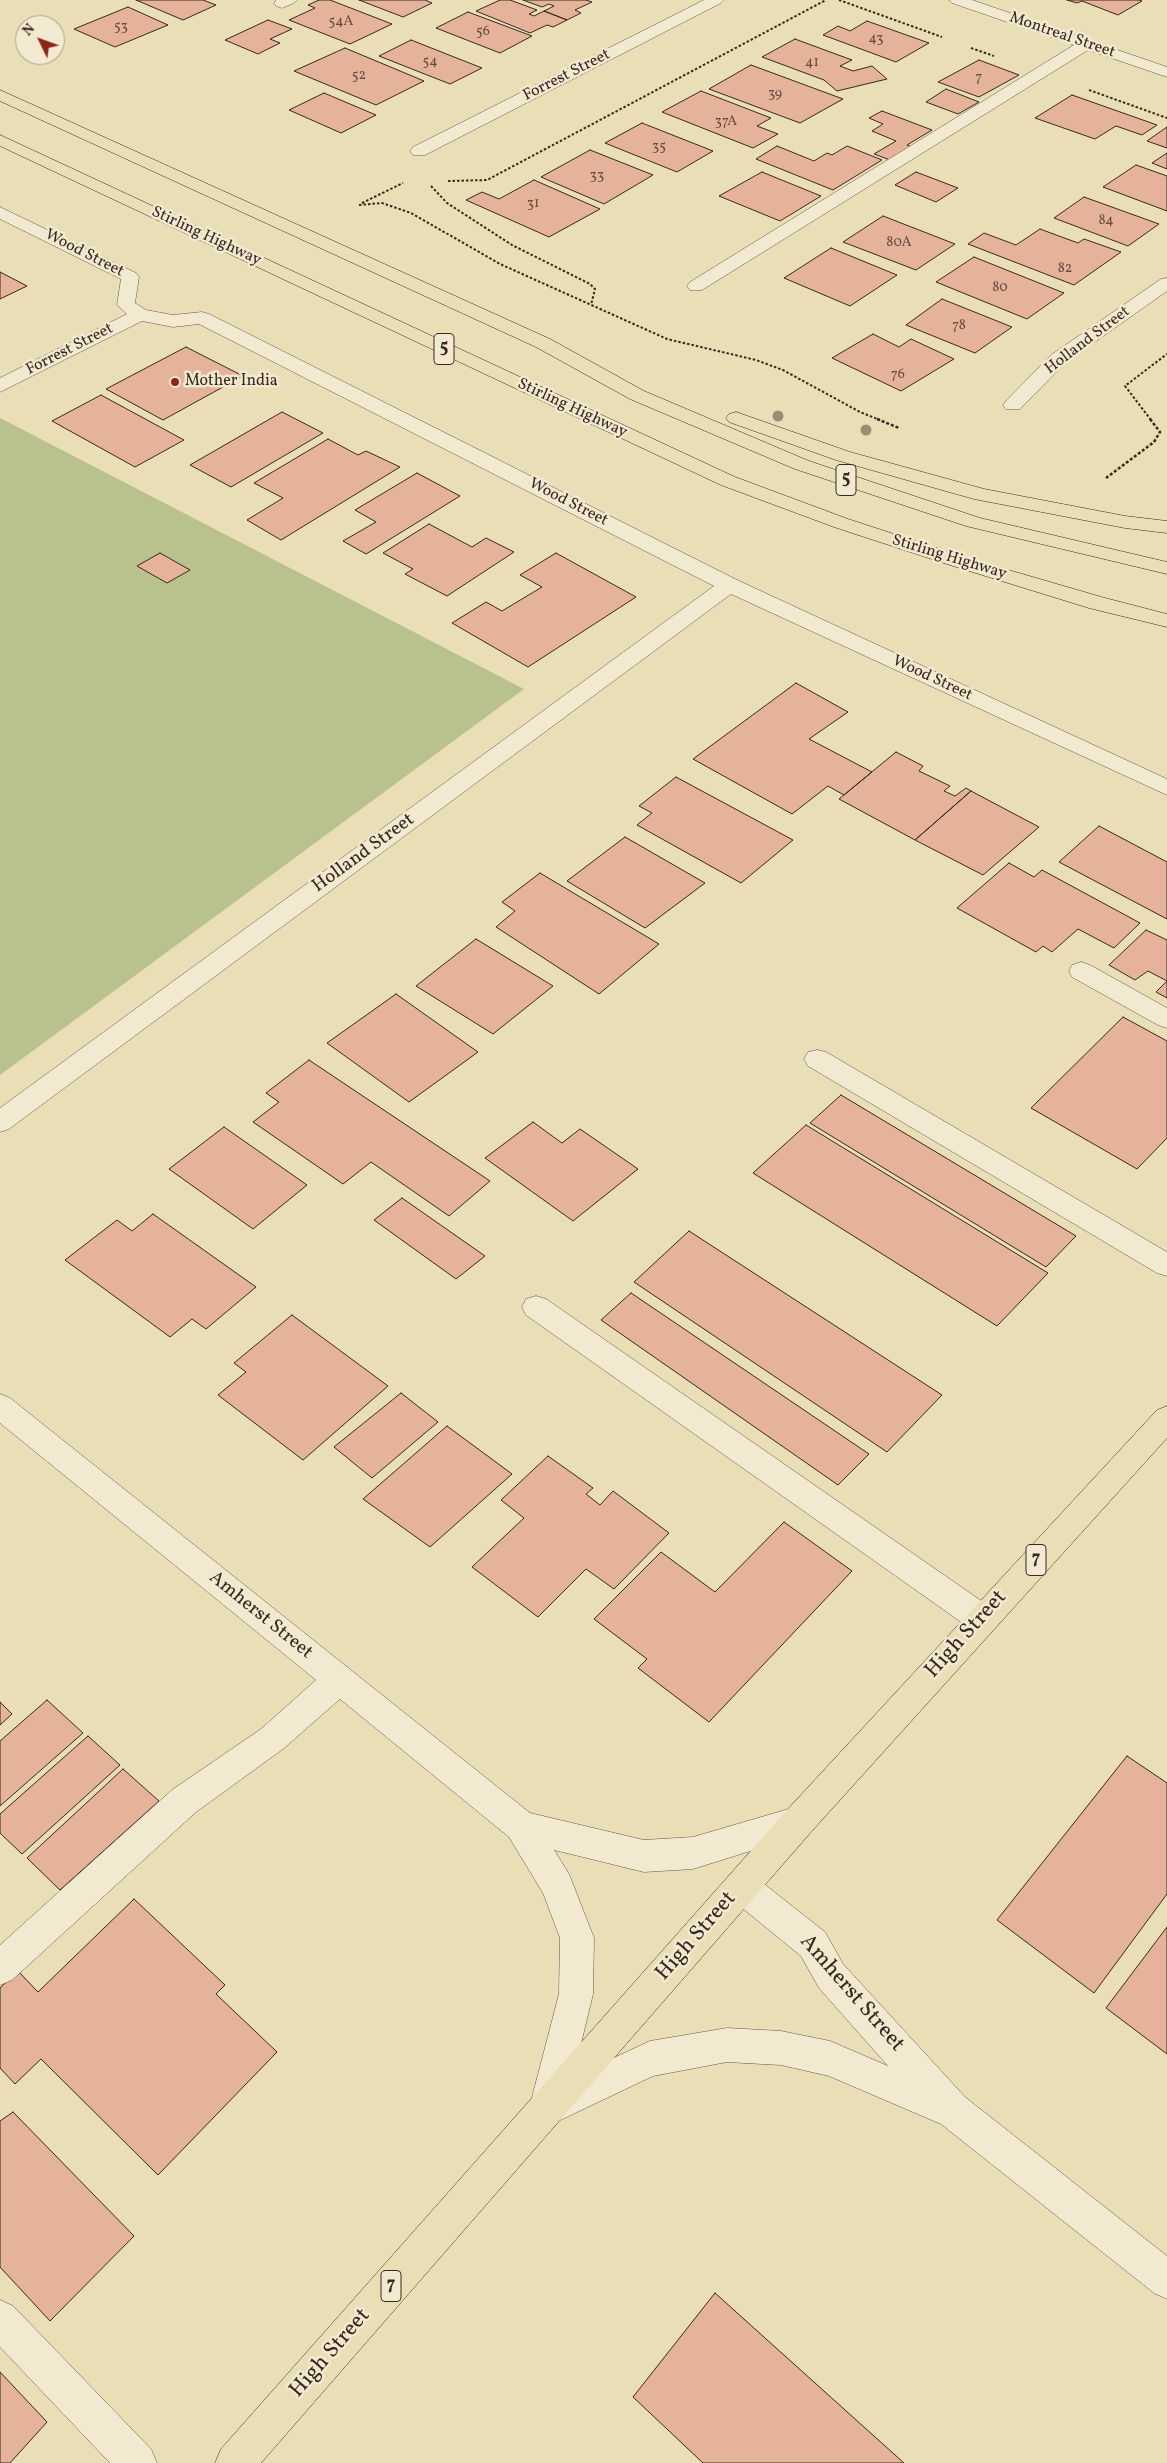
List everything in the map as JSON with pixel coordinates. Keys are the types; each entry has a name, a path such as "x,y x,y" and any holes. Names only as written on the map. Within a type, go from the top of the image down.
{"main road":[{"name":"5","path":"0,95 543,343 637,395 802,465 899,499 973,522 1088,551 1167,568"},
{"name":"Stirling Highway","path":"0,140 728,481 841,523 951,559 1097,603 1167,621"},
{"path":"543,343 650,383 739,420 843,456 981,495 1125,522 1167,527"},
{"name":"High Street","path":"235,2463 742,1886 982,1619 1167,1418"}],"street":[{"name":"Forrest Street","path":"419,151 716,0"},
{"name":"Montreal Street","path":"957,0 1167,72"},
{"path":"696,286 1087,44"},
{"name":"Wood Street","path":"0,212 130,277 126,305 140,314 173,321 202,318 728,585 1167,788"},
{"name":"Holland Street","path":"1013,405 1058,360 1167,283"},
{"name":"Forrest Street","path":"0,386 140,314"},
{"name":"Holland Street","path":"0,1122 728,585"},
{"path":"1081,971 1167,1019"},
{"path":"817,1059 1167,1265"},
{"path":"536,1307 982,1619"},
{"name":"Amherst Street","path":"0,1406 521,1826 557,1885 577,1938 576,1994 547,2108"},
{"path":"0,1968 184,1801 272,1740 339,1680"},
{"name":"Amherst Street","path":"521,1826 644,1856 693,1853 800,1821"},
{"name":"Amherst Street","path":"742,1886 814,1944 832,1976 952,2110 1167,2280"},
{"name":"Amherst Street","path":"547,2108 650,2059 727,2045 781,2048 830,2059 952,2110"},
{"path":"0,2319 137,2463"}],"path":[{"path":"424,178 459,182 487,180 826,0"},
{"path":"419,151 424,178 447,203 512,245 590,284 595,289 591,305"},
{"path":"392,187 359,205 382,203 411,213 500,264 667,339 756,360 783,370 860,412 907,432"},
{"path":"1104,480 1154,442 1160,432 1125,386 1167,354"}],"green space":[{"path":"0,418 524,689 0,1075"}],"building":[{"path":"136,0 203,0 216,5 183,20"},
{"path":"319,0 330,0 392,24 350,44 289,20 315,8 308,5"},
{"path":"359,0 425,0 432,3 403,17"},
{"path":"500,0 510,0 537,10 529,14 534,16 544,11 567,20 553,27 547,25 530,33 476,11"},
{"path":"523,0 586,0 592,2 575,10 581,13 567,20 544,11 554,6 549,4 542,7"},
{"path":"1067,0 1142,1 1118,15 1082,1 1077,3"},
{"path":"128,7 168,25 115,47 74,29"},
{"path":"468,12 532,36 500,53 436,28"},
{"path":"268,20 292,29 270,39 280,43 258,54 225,40"},
{"path":"867,21 929,43 896,62 823,35 838,26 850,31"},
{"path":"795,39 852,60 840,66 853,71 872,66 887,79 837,91 824,80 762,57"},
{"path":"411,40 482,68 450,84 379,56"},
{"path":"345,48 424,81 376,105 294,71"},
{"path":"979,60 1019,75 979,97 938,82"},
{"path":"751,65 843,99 800,123 709,89"},
{"path":"946,89 979,102 958,114 926,102"},
{"path":"701,91 771,118 757,126 778,134 753,148 662,112"},
{"path":"324,93 376,115 341,133 289,110"},
{"path":"1072,95 1157,125 1142,135 1116,126 1095,139 1035,118"},
{"path":"882,111 932,130 907,145 912,147 890,160 874,154 896,141 872,131 883,124 869,118"},
{"path":"642,123 713,151 677,172 605,143"},
{"path":"1167,127 1167,148 1147,141"},
{"path":"777,146 814,161 827,153 832,155 847,146 882,160 833,190 756,159"},
{"path":"590,150 653,175 604,204 541,177"},
{"path":"1167,153 1167,169 1152,163"},
{"path":"1136,165 1167,176 1167,211 1103,187"},
{"path":"762,172 821,196 780,221 719,196"},
{"path":"916,172 958,188 936,202 895,185"},
{"path":"534,180 600,209 549,237 466,200 482,192 499,199"},
{"path":"1084,197 1159,224 1128,246 1054,218"},
{"path":"883,216 955,244 916,270 843,242"},
{"path":"1040,229 1078,243 1084,239 1121,252 1074,285 968,244 984,233 1016,245"},
{"path":"831,248 897,275 850,306 784,278"},
{"path":"974,257 1064,293 1027,319 936,282"},
{"path":"0,272 27,286 0,299"},
{"path":"942,299 1012,327 975,353 906,325"},
{"path":"873,334 899,347 911,339 954,359 901,391 832,358"},
{"name":"Mother India","path":"186,347 243,376 163,420 106,389"},
{"path":"101,395 184,440 135,467 52,421"},
{"path":"282,412 323,433 231,487 190,465"},
{"path":"328,439 358,455 366,451 400,467 281,540 247,520 283,498 254,483"},
{"path":"417,473 460,496 366,554 343,541 376,522 355,510"},
{"path":"429,524 472,547 486,538 514,552 447,596 405,574 413,569 383,553"},
{"path":"160,553 190,570 167,583 137,566"},
{"path":"556,553 636,597 528,667 452,623 486,602 502,611 542,587 520,575"},
{"path":"796,683 848,712 809,739 872,772 844,795 828,786 792,814 693,759"},
{"path":"896,752 923,766 919,771 950,786 944,791 955,796 966,788 971,791 915,840 839,799"},
{"path":"676,777 793,840 741,883 637,825 652,813 639,806"},
{"path":"971,791 1039,827 983,875 915,840"},
{"path":"1099,826 1167,862 1167,919 1059,862"},
{"path":"625,837 705,883 645,928 567,881"},
{"path":"1009,863 1034,877 1042,870 1140,923 1114,948 1078,929 1052,952 1043,946 1036,952 957,908"},
{"path":"540,873 659,944 599,994 496,927 515,911 502,902"},
{"path":"1146,930 1167,940 1167,981 1148,971 1135,980 1109,965"},
{"path":"476,939 553,986 493,1034 416,986"},
{"path":"1167,981 1167,998 1156,992"},
{"path":"396,994 478,1052 409,1102 327,1043"},
{"path":"1123,1017 1167,1041 1167,1138 1137,1169 1031,1108"},
{"path":"309,1060 490,1181 449,1216 371,1162 343,1184 253,1122 279,1102 266,1093"},
{"path":"841,1095 1076,1236 1046,1267 810,1123"},
{"path":"533,1122 562,1143 580,1129 638,1169 573,1221 485,1158"},
{"path":"806,1125 1048,1273 997,1326 753,1173"},
{"path":"224,1127 307,1185 253,1229 169,1169"},
{"path":"402,1198 485,1256 456,1279 374,1220"},
{"path":"153,1214 256,1287 206,1329 192,1319 170,1337 65,1260 117,1220 132,1231"},
{"path":"689,1231 942,1395 887,1452 634,1282"},
{"path":"631,1293 869,1454 838,1485 601,1320"},
{"path":"292,1315 388,1386 303,1460 218,1395 246,1372 234,1363"},
{"path":"401,1393 438,1422 372,1478 334,1447"},
{"path":"447,1426 512,1474 430,1547 363,1499"},
{"path":"548,1456 593,1488 586,1494 600,1505 613,1491 669,1533 614,1589 586,1569 538,1617 472,1567 524,1518 501,1500"},
{"path":"784,1522 852,1571 709,1722 638,1668 647,1659 594,1619 661,1552 715,1592"},
{"path":"47,1700 83,1733 0,1806 0,1741"},
{"path":"0,1702 12,1714 0,1725"},
{"path":"88,1736 120,1765 22,1854 0,1833 0,1814"},
{"path":"1127,1756 1167,1783 1167,1894 1094,1993 997,1920"},
{"path":"123,1769 159,1801 60,1890 27,1858"},
{"path":"134,1899 225,1985 216,1994 277,2052 158,2175 41,2059 15,2084 0,2068 0,1988 18,1971 38,1992"},
{"path":"1167,1927 1167,2054 1106,2008"},
{"path":"13,2112 134,2236 50,2321 0,2267 0,2121"},
{"path":"715,2293 904,2463 703,2463 633,2397"},
{"path":"0,2372 47,2422 10,2463 0,2463"}],"place":[{"name":"Mother India","path":"175,382"}]}
